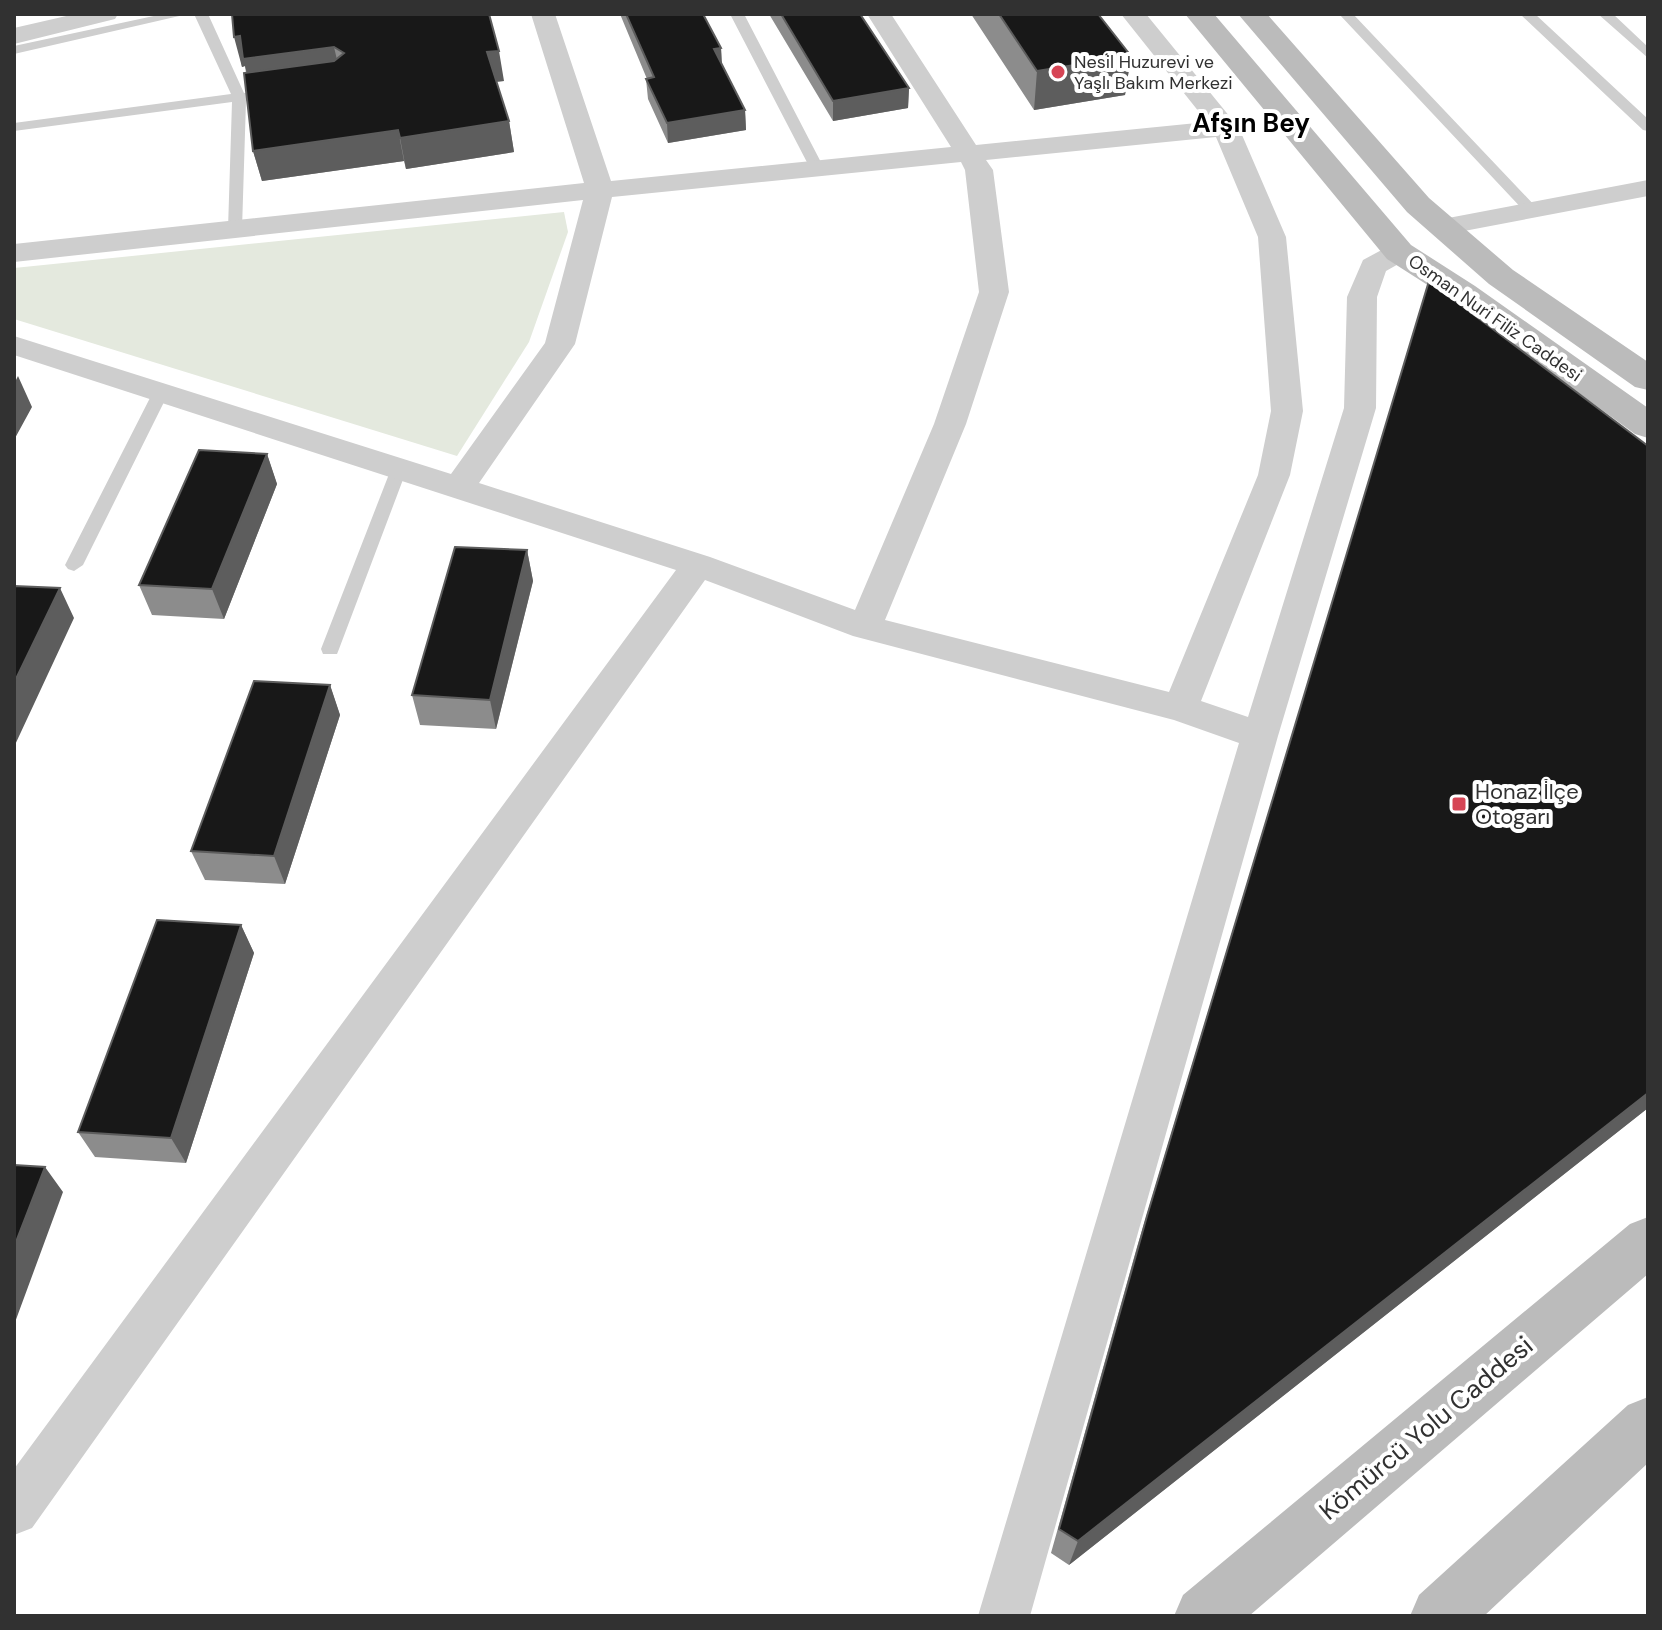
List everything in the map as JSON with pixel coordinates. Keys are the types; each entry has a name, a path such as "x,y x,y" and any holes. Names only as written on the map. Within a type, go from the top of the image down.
{"street":[{"path":"14,36 106,14"},
{"path":"458,488 560,344 600,190 543,14"},
{"path":"865,627 950,424 994,292 979,170 879,14"},
{"path":"1133,14 1226,128 1272,237 1287,411 1274,475 1180,708"},
{"name":"Osman Nuri Filiz Caddesi","path":"1199,14 1399,252 1463,293 1648,426"},
{"name":"Osman Nuri Filiz Caddesi","path":"1252,14 1418,205 1501,277 1648,379"},
{"path":"14,253 600,190 1226,128"},
{"path":"1443,227 1648,188"},
{"path":"1004,1616 1260,736 1360,408 1362,297 1373,266 1399,252"},
{"path":"14,345 698,565 865,627 1180,708 1260,736"},
{"path":"14,1510 698,565"},
{"name":"Kömürcü Yolu Caddesi","path":"1204,1616 1648,1241"},
{"path":"1440,1616 1648,1425"}],"lane":[{"path":"14,50 181,14"},
{"path":"201,14 239,97 235,229"},
{"path":"737,14 818,170"},
{"path":"1348,16 1369,14"},
{"path":"1527,14 1648,127"},
{"path":"1605,14 1648,54"},
{"path":"1348,16 1531,210"},
{"path":"14,127 283,91"},
{"path":"74,565 161,392"},
{"path":"330,649 399,469"}],"shaded area":[{"path":"564,212 568,232 529,342 457,456 14,319 14,268"}],"building":[{"path":"232,14 489,14 499,51 487,52 509,121 400,138 398,130 253,151 244,73 334,61 344,53 334,47 243,59 240,36 234,37"},
{"path":"626,14 703,14 721,48 714,49 745,110 667,123 646,79 654,77"},
{"path":"781,14 860,14 909,88 833,101"},
{"path":"999,14 1098,14 1131,56 1037,71"},
{"name":"Honaz İlçe Otogarı","path":"1429,281 1648,446 1648,1093 1078,1541 1059,1529 1147,1216"},
{"path":"199,450 267,454 212,589 139,585"},
{"path":"455,547 527,550 490,700 412,695"},
{"path":"14,586 60,588 14,683"},
{"path":"254,681 330,685 274,856 191,851"},
{"path":"157,920 241,925 171,1138 78,1132"},
{"path":"14,1165 45,1167 14,1247"}],"place":[{"name":"Nesil Huzurevi ve Yaşlı Bakım Merkezi","path":"1058,72"},
{"name":"Honaz İlçe Otogarı","path":"1459,804"}],"district":[{"name":"Afşın Bey","path":"1251,123"}]}
